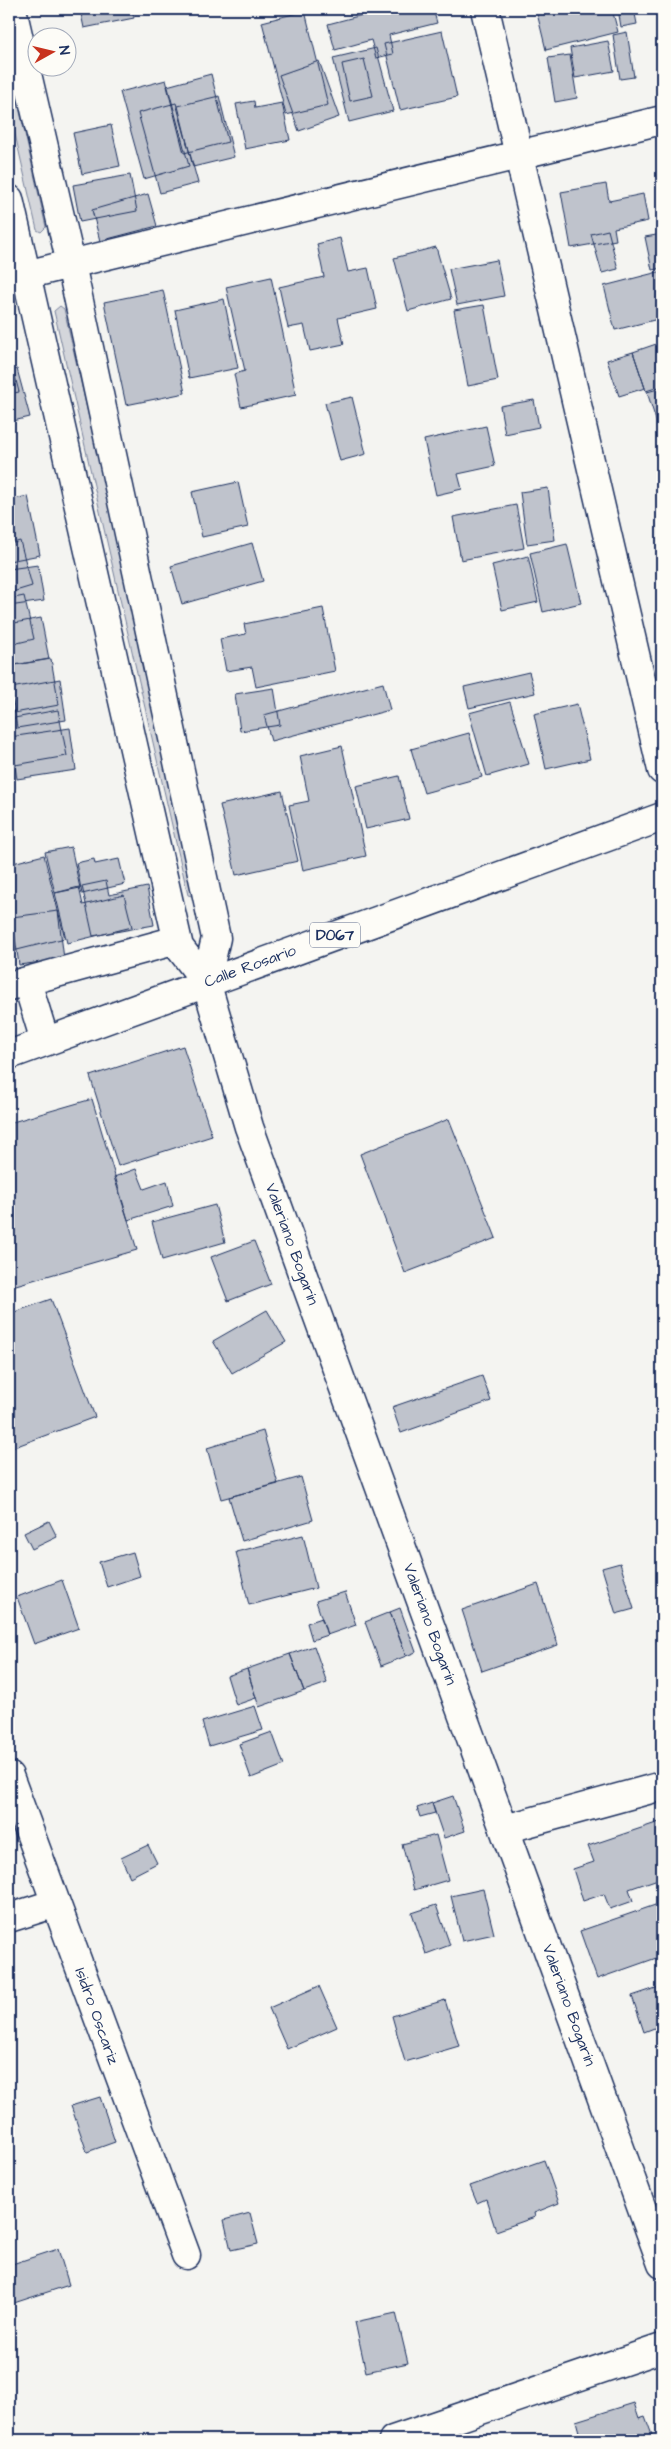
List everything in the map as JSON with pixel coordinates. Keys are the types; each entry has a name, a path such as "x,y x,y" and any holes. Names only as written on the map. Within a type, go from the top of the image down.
{"street":[{"path":"12,9 71,264 216,938 206,982"},
{"path":"485,9 662,770"},
{"path":"17,277 662,120"},
{"path":"9,199 17,277 177,940 179,946 206,982"},
{"name":"Calle Rosario","path":"9,1054 662,818"},
{"path":"45,1041 18,984 177,940"},
{"name":"Valeriano Bogarín","path":"206,982 249,1127 662,2264"},
{"name":"Isidro Oscariz","path":"9,1776 186,2255"},
{"path":"505,1829 662,1786"},
{"path":"9,1918 56,1903"},
{"path":"393,2440 662,2348"}],"shaded area":[{"path":"9,63 46,227 41,232 37,230 9,108"},
{"path":"60,306 64,309 198,892 196,897 188,895 54,311"}],"building":[{"path":"80,9 132,9 134,18 84,28"},
{"path":"340,9 372,9 341,14"},
{"path":"385,9 433,9 437,23 389,35 393,54 376,58 371,40 335,50 328,24"},
{"path":"536,9 612,9 618,32 546,50"},
{"path":"618,9 634,9 637,24 621,27"},
{"path":"305,11 328,105 286,115 262,22"},
{"path":"442,31 457,97 400,110 384,44"},
{"path":"627,32 634,77 620,79 613,35"},
{"path":"608,41 614,71 575,78 570,48"},
{"path":"376,48 393,111 349,122 333,58"},
{"path":"570,55 577,98 555,102 548,58"},
{"path":"364,59 373,96 350,101 342,64"},
{"path":"319,61 339,117 299,131 279,75"},
{"path":"211,74 228,142 184,153 167,86"},
{"path":"166,80 189,166 144,179 120,92"},
{"path":"219,96 234,157 193,167 178,106"},
{"path":"254,101 255,108 282,103 290,140 245,149 236,104"},
{"path":"176,103 198,183 160,193 138,113"},
{"path":"111,125 120,166 82,174 73,133"},
{"path":"130,175 137,211 80,222 73,185"},
{"path":"606,184 609,201 643,194 648,221 614,228 616,240 571,248 561,192"},
{"path":"148,194 157,226 100,241 92,210"},
{"path":"608,230 618,269 602,273 591,234"},
{"path":"662,234 662,268 652,270 645,237"},
{"path":"340,238 348,272 368,268 377,309 338,318 344,344 310,351 304,325 288,328 279,287 324,277 317,244"},
{"path":"436,247 451,299 408,311 394,258"},
{"path":"497,260 504,296 457,305 449,269"},
{"path":"662,271 662,318 615,330 604,286"},
{"path":"271,277 296,395 241,407 234,374 245,371 226,287"},
{"path":"163,290 185,393 126,405 104,302"},
{"path":"224,299 238,368 189,378 175,310"},
{"path":"484,305 498,380 468,386 454,310"},
{"path":"662,342 662,386 646,391 633,352"},
{"path":"633,352 645,388 619,396 607,360"},
{"path":"9,353 19,392 9,394"},
{"path":"17,369 30,417 9,422 9,371"},
{"path":"662,388 662,439 647,392"},
{"path":"352,397 366,454 340,461 325,403"},
{"path":"534,400 539,427 505,434 500,406"},
{"path":"486,426 495,466 458,474 462,489 436,495 424,440"},
{"path":"238,482 248,527 202,537 192,492"},
{"path":"548,488 555,540 527,544 520,492"},
{"path":"28,496 40,555 9,561 9,500"},
{"path":"516,505 524,548 461,560 453,517"},
{"path":"20,541 32,586 9,593 9,544"},
{"path":"252,543 263,581 182,604 171,566"},
{"path":"567,544 581,603 543,612 530,553"},
{"path":"528,556 538,602 502,610 492,565"},
{"path":"38,565 44,601 9,606 9,569"},
{"path":"24,596 34,639 9,645 9,599"},
{"path":"323,608 335,671 256,687 252,667 226,671 220,639 246,634 244,624"},
{"path":"41,618 49,659 9,666 9,624"},
{"path":"51,659 59,705 14,713 9,686 9,666"},
{"path":"529,672 535,693 469,708 464,687"},
{"path":"60,679 66,720 17,728 11,688"},
{"path":"383,683 390,710 271,741 264,715"},
{"path":"274,688 280,725 240,731 235,694"},
{"path":"510,702 529,764 487,776 469,713"},
{"path":"577,704 590,759 546,769 534,714"},
{"path":"58,710 67,756 15,765 9,719"},
{"path":"70,728 76,770 17,779 10,737"},
{"path":"469,733 482,777 424,793 411,749"},
{"path":"342,746 366,856 303,870 289,805 309,801 300,756"},
{"path":"399,776 409,819 366,829 356,786"},
{"path":"282,791 298,861 236,875 220,805"},
{"path":"71,847 80,888 55,893 45,852"},
{"path":"44,855 65,938 9,952 9,864"},
{"path":"94,859 95,864 119,859 125,884 82,894 76,863"},
{"path":"106,881 109,895 147,887 154,925 93,936 82,886"},
{"path":"79,887 83,905 124,895 132,927 67,943 55,893"},
{"path":"58,911 64,959 19,965 12,917"},
{"path":"183,1046 212,1136 118,1166 90,1076"},
{"path":"92,1099 137,1250 9,1287 9,1123"},
{"path":"449,1119 496,1238 405,1273 360,1154"},
{"path":"136,1169 144,1189 167,1181 173,1206 128,1220 114,1177"},
{"path":"215,1205 225,1242 162,1260 152,1222"},
{"path":"254,1241 271,1284 228,1301 211,1257"},
{"path":"51,1299 95,1417 9,1449 9,1314"},
{"path":"267,1310 286,1342 232,1373 213,1341"},
{"path":"482,1376 491,1401 401,1433 392,1407"},
{"path":"263,1431 278,1484 221,1499 207,1448"},
{"path":"301,1477 313,1520 242,1541 229,1497"},
{"path":"49,1521 57,1537 32,1549 24,1533"},
{"path":"303,1535 316,1588 249,1605 236,1552"},
{"path":"133,1552 140,1576 107,1587 99,1562"},
{"path":"620,1563 634,1609 616,1614 602,1568"},
{"path":"62,1580 79,1628 34,1644 17,1597"},
{"path":"538,1584 558,1645 482,1671 462,1610"},
{"path":"345,1592 356,1625 327,1635 316,1601"},
{"path":"400,1608 416,1652 406,1656 390,1612"},
{"path":"390,1612 406,1656 381,1666 365,1622"},
{"path":"322,1618 327,1635 312,1640 307,1623"},
{"path":"314,1646 327,1683 304,1691 290,1654"},
{"path":"290,1654 304,1691 259,1707 247,1669"},
{"path":"247,1669 256,1698 236,1705 227,1676"},
{"path":"255,1706 263,1730 209,1746 202,1722"},
{"path":"272,1732 284,1765 251,1778 239,1744"},
{"path":"453,1796 465,1831 444,1838 432,1803"},
{"path":"432,1803 435,1813 420,1817 417,1808"},
{"path":"662,1821 662,1883 661,1878 629,1889 633,1901 610,1909 604,1894 583,1901 573,1869 594,1862 588,1846"},
{"path":"436,1835 448,1880 414,1890 402,1844"},
{"path":"148,1845 157,1863 130,1877 121,1858"},
{"path":"483,1889 494,1934 462,1941 451,1896"},
{"path":"661,1903 662,1956 597,1979 580,1931"},
{"path":"436,1905 450,1945 426,1954 412,1913"},
{"path":"319,1986 337,2027 287,2049 269,2008"},
{"path":"662,1986 662,2025 644,2032 632,1996"},
{"path":"445,2000 459,2046 405,2062 392,2016"},
{"path":"100,2097 115,2142 87,2152 71,2106"},
{"path":"544,2160 559,2203 534,2213 535,2217 496,2231 486,2199 477,2203 470,2186"},
{"path":"250,2213 258,2244 231,2250 224,2220"},
{"path":"58,2249 69,2285 14,2303 9,2285 9,2265"},
{"path":"396,2313 408,2363 366,2372 355,2322"},
{"path":"634,2403 639,2418 645,2416 652,2435 643,2438 644,2440 563,2440 562,2438 579,2432 576,2421"}]}
